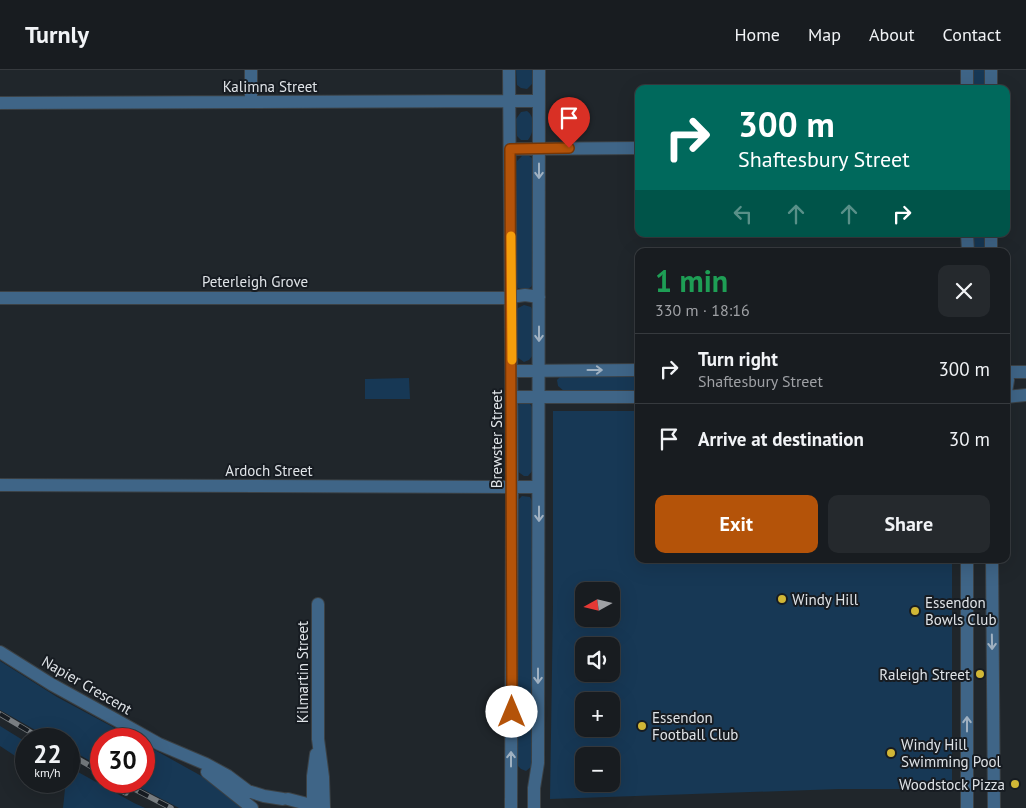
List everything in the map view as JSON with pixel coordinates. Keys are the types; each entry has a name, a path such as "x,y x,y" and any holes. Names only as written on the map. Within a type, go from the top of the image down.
{"street":[{"path":"251,70 251,102"},
{"name":"Brewster Street","path":"509,70 512,371 511,808"},
{"path":"534,808 534,788 538,763 539,70"},
{"path":"967,70 967,85"},
{"path":"991,70 991,85"},
{"name":"Kalimna Street","path":"0,103 539,101"},
{"path":"510,149 635,148"},
{"name":"Peterleigh Grove","path":"0,298 510,297 525,294 539,297"},
{"path":"512,371 635,370"},
{"path":"1010,372 1026,372"},
{"path":"1010,397 1026,395"},
{"path":"512,397 635,396"},
{"name":"Ardoch Street","path":"0,485 538,487"},
{"path":"967,563 967,808"},
{"path":"992,563 994,808"},
{"name":"Kilmartin Street","path":"318,604 318,739 323,777 320,807"},
{"name":"Napier Crescent","path":"0,652 76,698 159,744 206,764 252,792 289,802 320,807"},
{"name":"Napier Crescent","path":"187,757 252,808"},
{"path":"268,808 273,802 289,802"}],"shaded area":[{"path":"516,70 532,70 532,84 527,89 517,85"},
{"path":"971,70 986,70 986,85 971,85"},
{"path":"527,111 532,117 533,129 528,140 521,140 517,136 516,119 521,112"},
{"path":"522,156 532,158 533,283 526,290 518,288 517,282 517,161"},
{"path":"972,237 987,237 987,248 972,248"},
{"path":"524,305 531,307 533,311 533,355 524,362 517,357 516,312 518,308"},
{"path":"561,376 635,376 635,391 564,391 558,386 557,380"},
{"path":"409,378 410,399 365,399 365,379"},
{"path":"521,402 529,402 533,409 533,470 528,476 524,476 517,471 517,407"},
{"name":"Windy Hill","path":"553,411 635,411 635,563 952,563 952,789 839,789 550,799 553,606"},
{"path":"522,496 530,497 533,503 532,766 526,771 517,765 517,501"},
{"path":"0,661 57,697 115,728 90,728 90,761 80,755 80,728 32,728 0,710"},
{"path":"0,726 15,735 15,756 0,746"},
{"path":"155,750 214,783 245,808 179,808 150,793 155,793"},
{"path":"80,773 90,779 90,793 116,793 145,808 63,808 65,793 80,793"}],"railway":[{"path":"0,714 24,728"},
{"path":"80,760 90,766"},
{"path":"142,793 171,808"}],"slow traffic":[{"path":"511,236 512,360"}],"place":[{"name":"Windy Hill","path":"782,599"},
{"name":"Essendon Bowls Club","path":"915,611"},
{"name":"Raleigh Street","path":"980,674"},
{"name":"Essendon Football Club","path":"642,726"},
{"name":"Windy Hill Swimming Pool","path":"891,753"},
{"name":"Woodstock Pizza","path":"1015,784"}],"route":[{"path":"512,712 510,149 569,148"}]}
